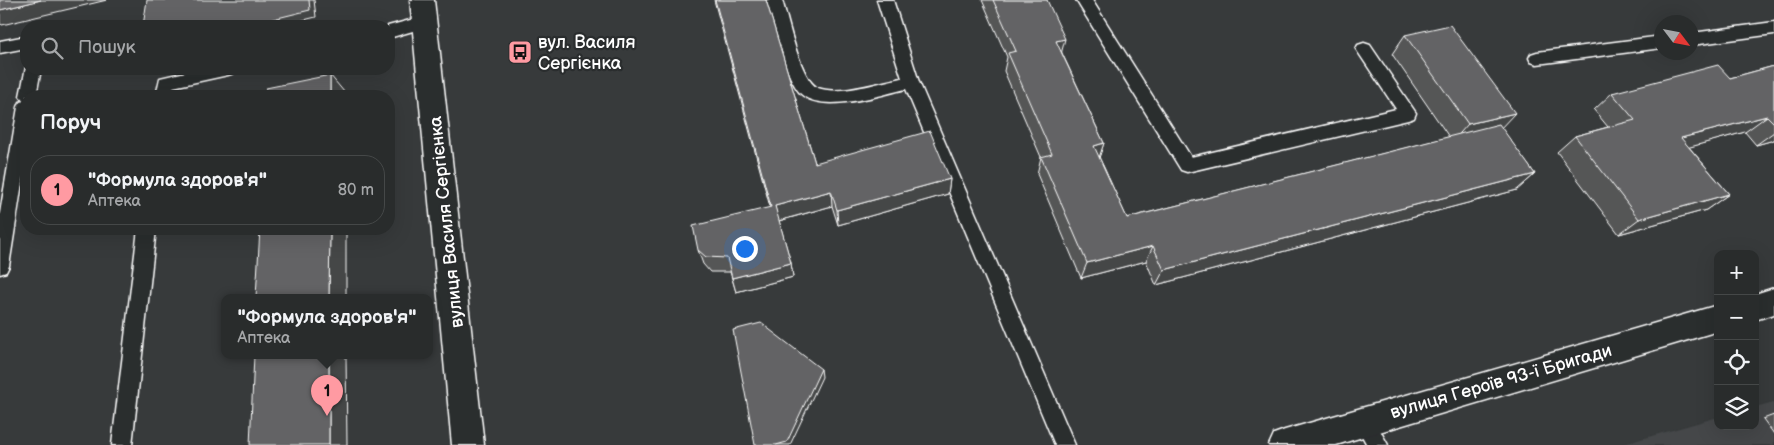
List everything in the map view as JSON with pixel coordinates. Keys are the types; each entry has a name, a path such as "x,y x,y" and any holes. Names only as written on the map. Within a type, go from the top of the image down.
{"main road":[{"name":"вулиця Василя Сергієнка","path":"424,11 468,445"},
{"path":"1759,306 1774,301"},
{"name":"вулиця Героїв 93-ї Бригади","path":"1285,445 1371,433 1714,319"}],"lane":[{"path":"774,0 798,72 808,91 825,97 842,96 911,82"},
{"path":"885,0 911,82 1065,445"},
{"path":"1084,0 1187,165 1408,112 1364,49"},
{"path":"395,28 424,11"},
{"path":"1699,37 1774,28"},
{"path":"0,47 20,43"},
{"path":"1536,58 1654,43"},
{"path":"29,90 32,75"},
{"path":"165,90 166,82 199,75"},
{"path":"0,266 20,144"},
{"path":"120,444 146,235"}],"shaded area":[{"path":"1774,402 1774,445 1620,445 1714,418 1714,430 1759,430 1759,406"}],"building":[{"path":"0,0 41,0 0,10"},
{"path":"147,0 309,0 310,10 269,20 144,20"},
{"path":"715,0 766,0 815,163 930,131 950,179 837,210 831,191 775,206 791,263 732,278 727,258 706,257 698,250 693,226 771,207"},
{"path":"993,0 1047,0 1065,39 1056,41 1104,143 1094,146 1127,218 1499,124 1535,174 1164,270 1153,246 1087,263 1041,157 1052,154 1008,53 1016,51"},
{"path":"1450,25 1515,113 1468,124 1405,35"},
{"path":"1718,65 1730,78 1774,66 1774,123 1767,116 1681,138 1729,194 1639,219 1575,136 1635,120 1612,93"},
{"path":"330,75 330,90 266,90 266,88"},
{"path":"260,235 330,235 329,294 256,294"},
{"path":"761,323 821,369 787,442 776,445 755,445 733,330"},
{"path":"254,359 329,359 329,445 250,445"}],"place":[{"name":"вул. Василя Сергієнка","path":"520,52"},
{"name":"\"Формула здоров'я\"","path":"327,416"}]}
